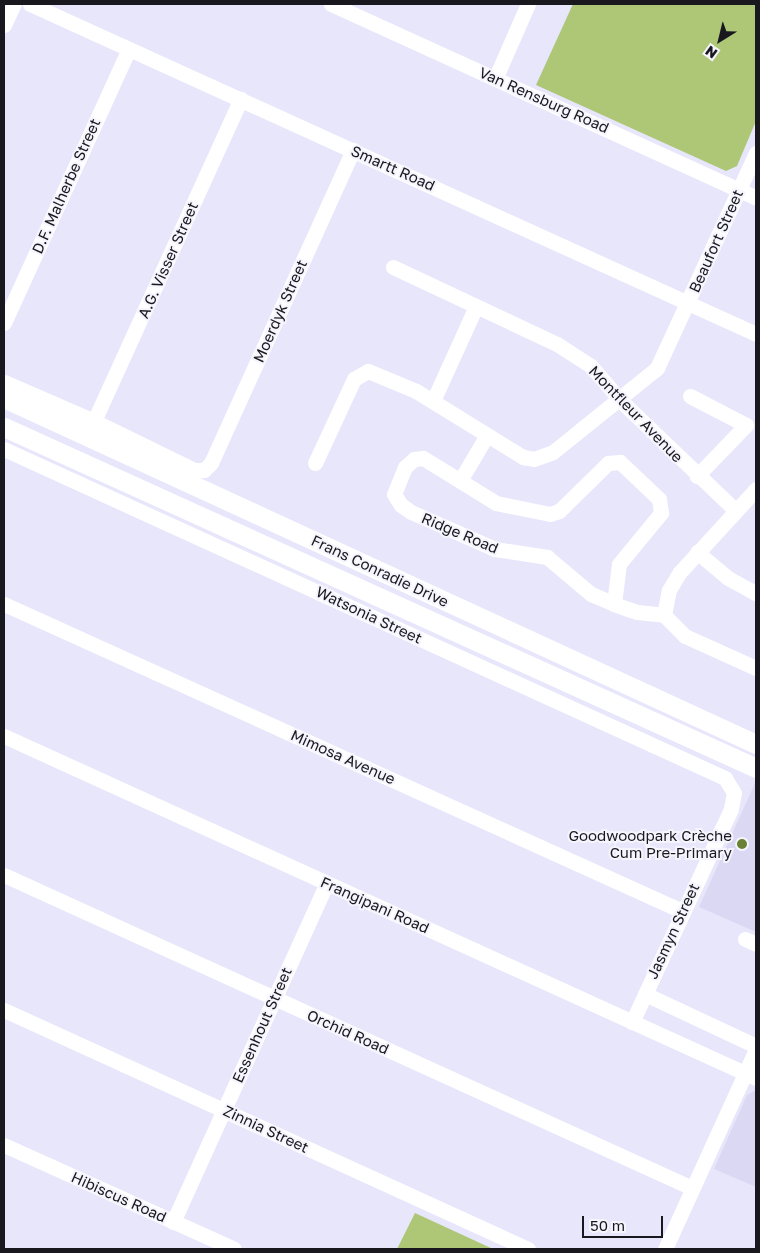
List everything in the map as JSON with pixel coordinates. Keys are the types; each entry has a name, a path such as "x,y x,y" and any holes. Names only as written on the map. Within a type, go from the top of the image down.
{"main road":[{"name":"Frans Conradie Drive","path":"4,398 756,744"},
{"name":"Frans Conradie Drive","path":"4,427 756,768"}],"street":[{"path":"4,25 14,4"},
{"name":"Smartt Road","path":"30,4 756,334"},
{"name":"Van Rensburg Road","path":"331,4 756,198"},
{"path":"495,79 528,4"},
{"name":"D.F. Malherbe Street","path":"4,323 128,49"},
{"name":"A.G. Visser Street","path":"94,421 241,99"},
{"name":"Moerdyk Street","path":"94,421 194,470 204,470 215,454 353,150"},
{"name":"Beaufort Street","path":"315,463 358,374 373,372 432,401 523,457 539,458 553,452 620,400 657,368 756,153"},
{"name":"Montfleur Avenue","path":"393,267 557,344 591,366 620,400 697,476 735,510"},
{"path":"432,401 476,306"},
{"path":"4,382 94,421"},
{"path":"690,396 746,425 697,476"},
{"path":"461,479 487,435"},
{"name":"Watsonia Street","path":"4,449 710,769 732,785"},
{"name":"Ridge Road","path":"614,604 620,564 661,513 659,498 626,467 612,460 559,511 550,514 502,506 461,479 423,458 414,459 405,467 394,494 400,505 411,512 495,549 547,557 580,588 614,604 637,612 664,615"},
{"path":"756,489 697,552 669,590 664,615 685,636 756,668"},
{"path":"697,552 728,578 755,593"},
{"name":"Mimosa Avenue","path":"4,604 682,911"},
{"name":"Frangipani Road","path":"4,736 751,1076"},
{"name":"Jasmyn Street","path":"632,1022 730,809 732,785"},
{"name":"Orchid Road","path":"4,875 692,1188"},
{"name":"Essenhout Street","path":"173,1222 327,883"},
{"path":"645,994 756,1047 751,1076 692,1188 665,1249"},
{"name":"Zinnia Street","path":"4,1010 528,1249"},
{"name":"Hibiscus Road","path":"4,1145 234,1249"}],"shaded area":[{"name":"Goodwoodpark Crèche Cum Pre-Primary","path":"756,781 756,932 699,907"},
{"path":"756,1090 756,1187 714,1169 747,1095"}],"green space":[{"path":"573,4 756,4 756,121 737,166 726,171 536,85"},
{"path":"415,1213 493,1249 397,1249"}],"place":[{"name":"Goodwoodpark Crèche Cum Pre-Primary","path":"742,844"}]}
